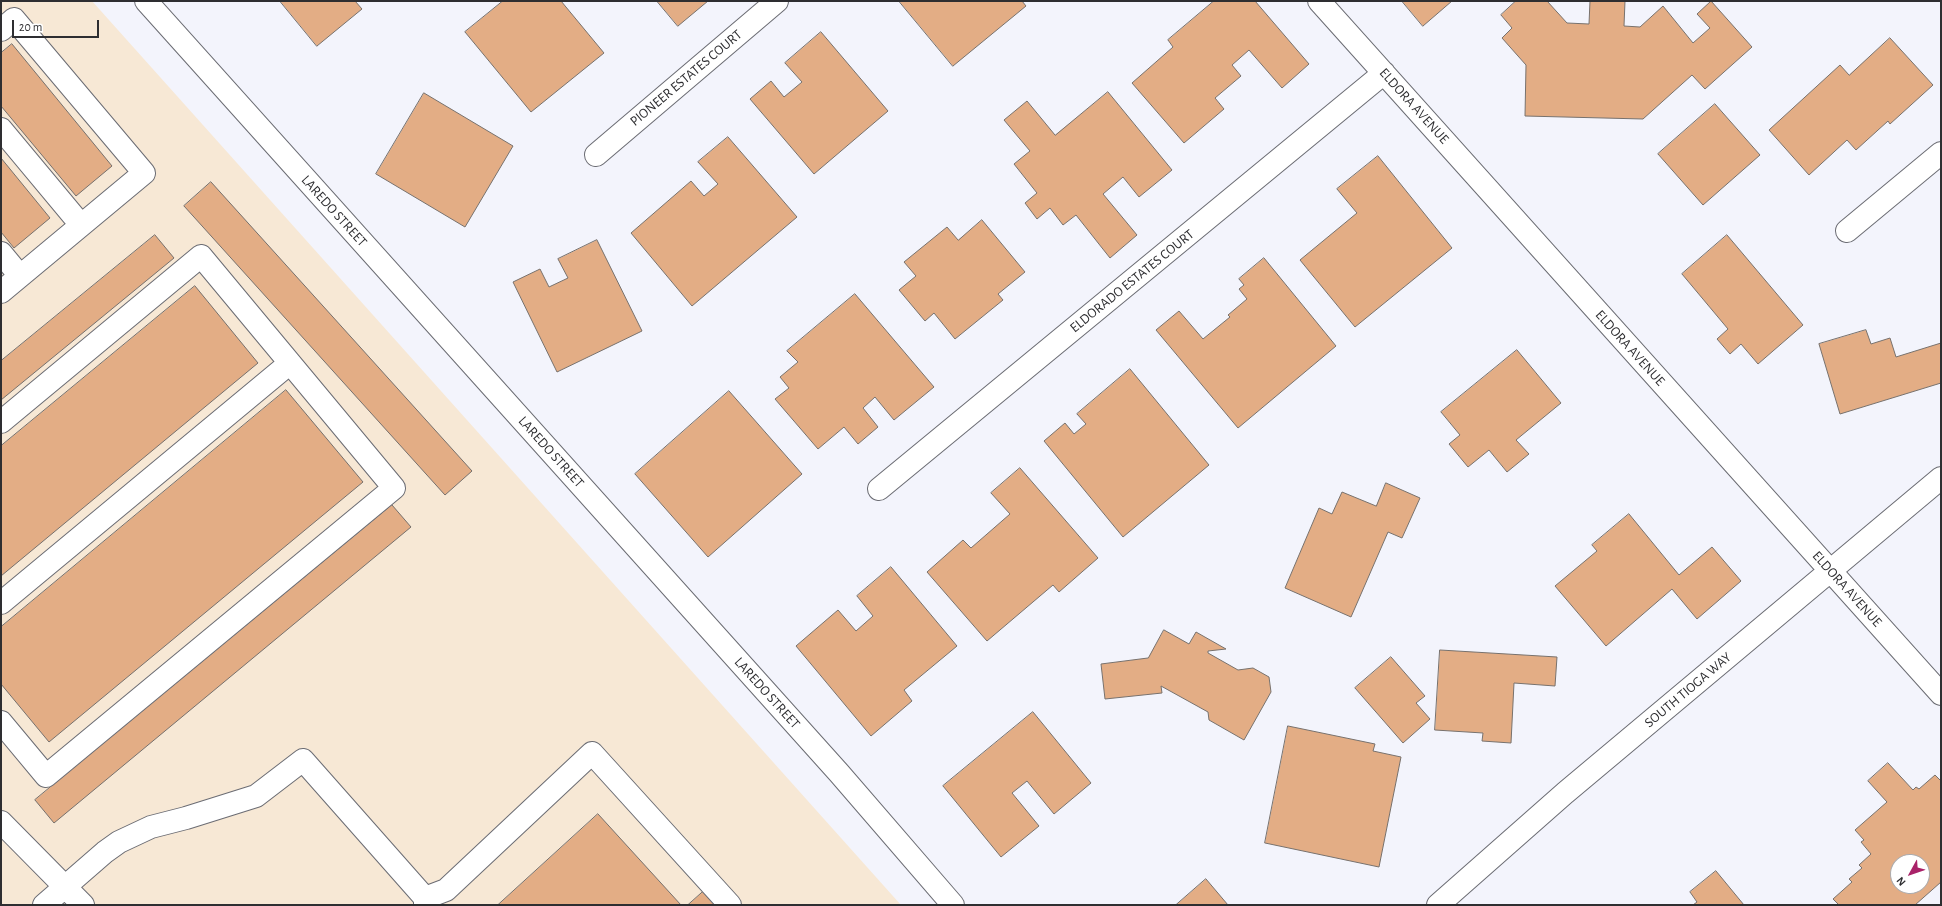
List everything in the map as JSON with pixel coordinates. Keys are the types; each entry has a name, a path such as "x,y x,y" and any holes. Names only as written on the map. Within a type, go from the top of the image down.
{"street":[{"name":"LAREDO STREET","path":"146,1 839,773 953,905"},
{"name":"PIONEER ESTATES COURT","path":"596,155 776,1"},
{"name":"ELDORA AVENUE","path":"1319,1 1941,694"},
{"path":"1,30 14,19 144,173 1,292"},
{"name":"ELDORADO ESTATES COURT","path":"879,488 1384,73"},
{"path":"1,129 81,225"},
{"path":"1847,231 1941,153"},
{"path":"1,253 20,276"},
{"path":"1,422 201,256 394,488 46,776 1,722"},
{"path":"1,603 290,363"},
{"name":"SOUTH TIOGA WAY","path":"1438,905 1565,793 1941,478"},
{"path":"44,905 105,852 119,842 151,827 186,818 256,796 303,760 425,902 446,890 592,754 730,905"},
{"path":"1,822 66,886 83,905"}],"shaded area":[{"path":"1,1 92,1 901,905 1,905"}],"building":[{"path":"280,1 355,1 362,9 317,46"},
{"path":"503,1 561,1 604,53 531,112 465,32"},
{"path":"657,1 708,1 678,26"},
{"path":"899,1 1022,1 1026,6 953,66"},
{"path":"1214,1 1255,1 1309,64 1282,88 1249,50 1232,65 1241,76 1215,98 1224,109 1184,143 1132,83 1173,47 1168,40"},
{"path":"1402,1 1452,1 1423,26"},
{"path":"1516,1 1547,1 1567,23 1589,24 1590,1 1625,1 1624,26 1640,27 1663,6 1693,43 1710,28 1697,14 1711,1 1752,47 1705,89 1692,75 1643,119 1525,116 1526,65 1502,38 1512,28 1501,15"},
{"path":"821,32 888,111 814,174 750,99 771,81 784,97 802,82 785,63"},
{"path":"1890,38 1933,85 1890,124 1888,121 1856,150 1847,140 1809,175 1769,130 1840,65 1849,75"},
{"path":"12,44 112,166 76,196 1,106 1,53"},
{"path":"1108,92 1172,170 1139,197 1123,177 1103,194 1137,235 1110,258 1076,215 1063,225 1050,208 1037,219 1025,203 1037,193 1014,164 1030,151 1004,120 1027,101 1055,135"},
{"path":"424,93 513,146 465,227 376,174"},
{"path":"1715,104 1760,155 1703,205 1658,154"},
{"path":"728,137 797,217 692,306 631,233 691,181 704,196 718,184 698,162"},
{"path":"1378,156 1452,248 1355,327 1300,260 1357,213 1337,189"},
{"path":"1,158 50,218 14,248 1,232"},
{"path":"211,182 472,471 445,495 184,206"},
{"path":"982,220 1025,272 998,294 1003,300 955,339 934,313 925,321 899,290 916,276 904,262 947,227 958,240"},
{"path":"155,235 174,258 1,400 1,361"},
{"path":"1727,235 1803,325 1758,364 1741,344 1730,354 1717,339 1728,329 1682,274"},
{"path":"597,240 642,331 557,372 513,282 540,269 549,287 568,278 558,259"},
{"path":"1264,258 1336,346 1238,428 1156,330 1179,311 1203,339 1230,317 1228,315 1247,299 1239,289 1244,285 1239,279"},
{"path":"195,286 258,363 1,576 1,446"},
{"path":"855,294 934,387 894,420 875,397 863,408 878,427 858,444 844,427 818,449 775,399 789,388 780,377 798,362 787,351"},
{"path":"1866,330 1871,344 1890,338 1896,357 1941,343 1941,383 1840,414 1819,344"},
{"path":"1517,350 1561,403 1516,440 1529,454 1507,472 1489,450 1468,467 1449,444 1460,435 1441,412"},
{"path":"1130,369 1209,465 1123,537 1044,441 1065,423 1074,434 1086,424 1077,414"},
{"path":"286,390 363,482 49,742 1,684 1,627"},
{"path":"729,391 802,474 708,557 635,474"},
{"path":"1020,468 1098,558 1059,592 1053,585 987,641 927,572 963,540 971,548 1010,514 991,493"},
{"path":"1386,483 1420,498 1402,538 1388,532 1351,617 1285,588 1319,508 1332,514 1342,492 1376,506"},
{"path":"392,505 411,527 54,823 35,800"},
{"path":"1629,514 1679,575 1712,547 1741,581 1697,619 1672,589 1606,646 1555,586 1597,551 1592,545"},
{"path":"891,567 957,646 904,690 912,701 871,736 796,646 838,610 856,631 873,616 857,596"},
{"path":"1164,630 1189,644 1196,632 1226,649 1208,651 1208,653 1238,670 1253,668 1269,677 1271,692 1244,740 1209,720 1208,712 1161,686 1162,693 1105,699 1101,664 1148,658"},
{"path":"1440,650 1557,657 1555,686 1514,683 1511,743 1482,741 1483,733 1435,730"},
{"path":"1391,657 1425,696 1416,703 1430,719 1403,743 1355,688"},
{"path":"1033,712 1091,783 1054,814 1027,781 1012,793 1039,826 1001,857 943,786"},
{"path":"1288,726 1375,744 1373,751 1401,757 1379,867 1265,843"},
{"path":"1888,763 1913,790 1916,787 1919,789 1935,775 1941,781 1941,882 1930,892 1930,854 1890,854 1890,894 1927,894 1915,905 1839,905 1833,899 1852,882 1849,879 1862,868 1859,865 1871,854 1861,842 1864,840 1855,830 1887,802 1868,781"},
{"path":"598,814 681,905 498,905"},
{"path":"1716,871 1744,905 1693,905 1697,902 1690,892"},
{"path":"1206,879 1228,905 1176,905"},
{"path":"705,890 718,905 688,905"}]}
